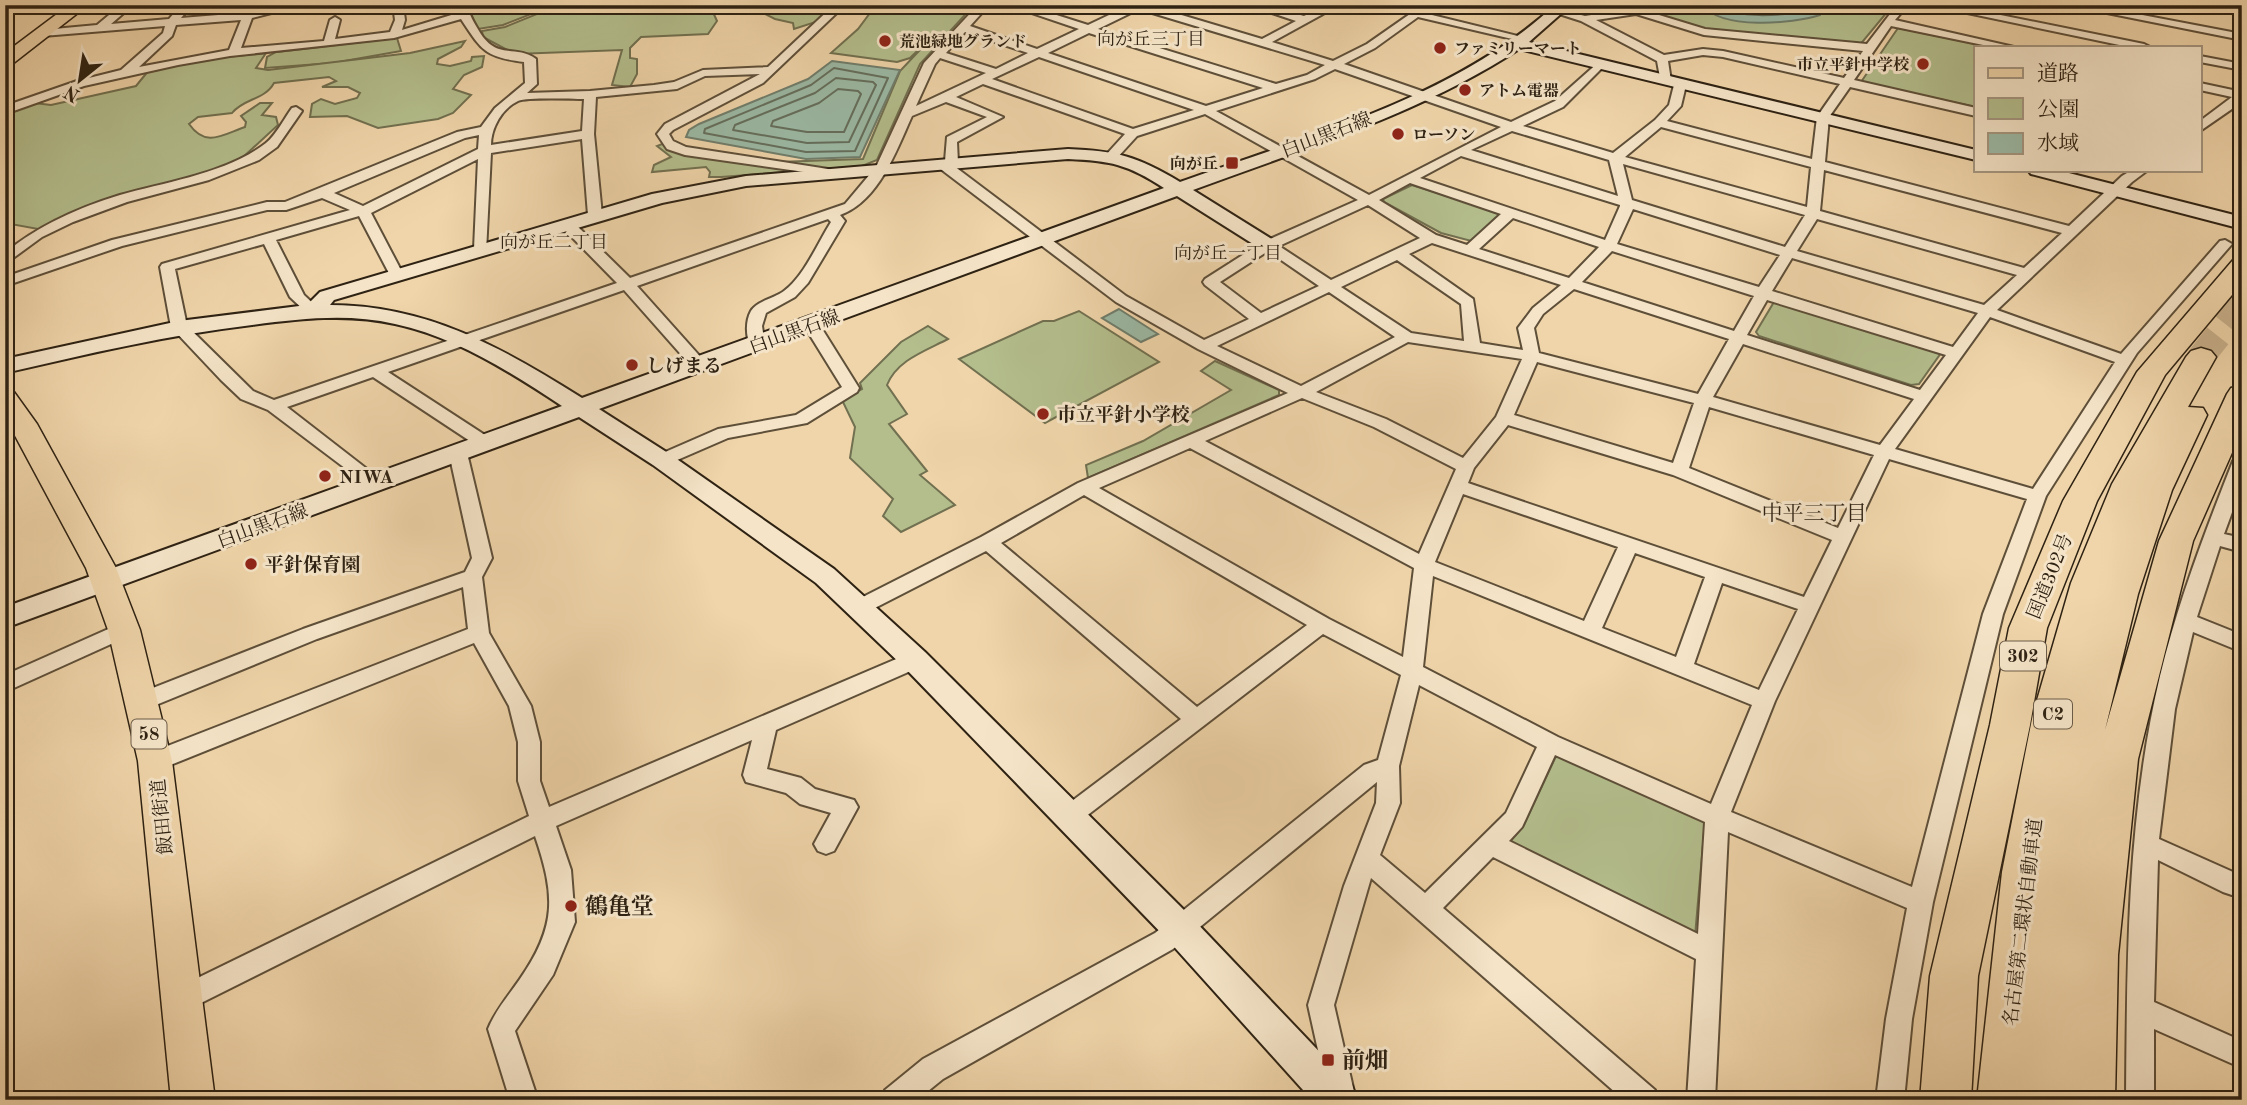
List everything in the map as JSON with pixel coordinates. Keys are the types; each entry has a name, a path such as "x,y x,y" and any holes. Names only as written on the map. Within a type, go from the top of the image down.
{"highway":[{"name":"国道302号","path":"1945,1100 1954,976 2010,725 2028,628 2080,501 2194,299 2233,255"},
{"name":"名古屋第二環状自動車道","path":"2002,1100 2024,872 2053,715 2089,583 2128,484 2221,371"},
{"name":"名古屋第二環状自動車道","path":"2046,1100 2061,887 2085,727 2120,594 2155,491 2199,401 2221,371"},
{"path":"2089,1100 2095,955 2117,760 2221,371"}],"main road":[{"path":"5,51 68,5"},
{"path":"5,61 80,5"},
{"name":"飯田街道","path":"5,398 24,424 107,582 124,630 143,701 155,761 193,1100"}],"street":[{"path":"102,27 128,5"},
{"path":"125,73 169,34 172,22 187,5"},
{"path":"43,33 172,22 298,5"},
{"path":"394,35 400,20 398,5"},
{"path":"828,173 685,151 671,147 664,141 663,134 669,127 759,81 840,5"},
{"path":"274,407 850,207 882,168 930,63 984,5"},
{"path":"1013,5 1275,88"},
{"path":"905,114 1138,5 1335,65 1513,127 1615,158 2027,273"},
{"path":"1254,5 1305,20"},
{"path":"1263,43 1319,12 1310,5"},
{"path":"1398,5 1673,83 1974,155"},
{"path":"1679,471 1703,400 1763,293 1813,214 1823,117 1845,82 1903,5"},
{"path":"1934,5 2139,46"},
{"path":"1996,17 2002,5"},
{"path":"2072,5 2242,37"},
{"path":"2206,5 2242,12"},
{"path":"1561,8 1661,59 1715,53 1974,112"},
{"name":"白山黒石線","path":"5,618 757,345 1178,190 1426,95 1521,41 1561,8"},
{"path":"234,52 249,10"},
{"path":"5,110 81,83 125,73 234,52 394,35 434,27 463,10 475,38 490,54 530,59 531,84 499,111 485,130 481,249"},
{"path":"1111,156 1133,133 1311,77 1371,46 1416,10"},
{"path":"1586,19 1636,11 1704,32 1871,48"},
{"path":"329,44 335,20"},
{"path":"1888,22 2003,46"},
{"path":"964,28 1206,110 1369,200 1431,238 1924,397"},
{"path":"939,54 997,73"},
{"path":"2202,58 2242,67"},
{"path":"1615,158 1659,123 1675,106 1673,83 1661,59"},
{"path":"1259,319 1210,282 1268,246 1369,200 1460,151 1559,104 1600,64"},
{"path":"515,97 590,95 677,85 703,73 771,70"},
{"path":"982,80 1133,133"},
{"path":"2202,87 2242,96"},
{"path":"590,95 588,134 595,215"},
{"path":"2202,126 2242,96"},
{"path":"946,97 997,117 951,141 948,164"},
{"path":"5,260 37,234 68,219 132,196 204,177 254,157 273,144 296,111"},
{"path":"1659,123 2073,231"},
{"path":"5,282 117,243 267,206 286,206 461,135 485,130"},
{"path":"376,484 274,407 247,396 179,327 167,267 363,211 485,150 588,134"},
{"path":"1460,151 1987,311 2126,361"},
{"path":"313,311 327,296 396,274 595,215 659,198 746,181 1068,154 1111,156 1148,170 1406,337 1532,356 1703,400 2037,496"},
{"path":"1337,1099 1321,1005 1366,858 1388,803 1388,766 1412,672 1424,565 1466,467 1504,418 1532,356 1526,328 1538,312 1609,246 1627,206 1615,158"},
{"path":"948,164 1121,299 1204,346 1303,392 1380,423 1466,467"},
{"path":"2045,172 2242,223"},
{"path":"1701,1100 1717,817 1764,701 1884,452 1987,311 2139,172"},
{"path":"1408,178 1609,246 1956,353"},
{"path":"323,193 363,211 396,274"},
{"path":"757,345 754,326 759,311 790,294 803,280 838,221 830,214"},
{"path":"1470,250 1510,214"},
{"path":"568,224 628,285 699,365"},
{"path":"268,238 298,297 313,311"},
{"path":"1204,346 1431,238"},
{"path":"1399,254 1468,302 1472,347"},
{"path":"1890,1100 1899,1019 1921,902 1993,614 2037,496 2131,350 2194,299"},
{"path":"5,366 179,327 313,311 346,311 398,318 466,339 662,460 825,576 915,660 1180,929 1337,1099"},
{"path":"662,460 724,433 801,419 852,388 811,324"},
{"path":"860,607 988,542 1084,487 1303,392 1406,337"},
{"path":"375,371 485,443"},
{"path":"1504,418 1679,471 1843,537"},
{"path":"1191,441 1424,565 1764,701"},
{"path":"458,453 482,558 472,577 479,633 520,706 529,742 529,781 559,870 562,922 544,966 501,1029 524,1100"},
{"path":"2140,1100 2140,1009 2146,844 2164,709 2185,620 2242,461"},
{"path":"1458,486 1810,606"},
{"path":"1084,487 1322,624 1550,743 1717,817 1921,902"},
{"path":"2213,537 2242,545"},
{"path":"988,542 1197,720"},
{"path":"1590,631 1629,544"},
{"path":"1682,668 1716,574"},
{"path":"143,701 310,634 472,577"},
{"path":"2185,620 2242,644"},
{"path":"1068,817 1322,624"},
{"path":"5,684 124,630"},
{"path":"155,761 479,633"},
{"path":"182,999 542,821 915,660"},
{"path":"764,726 765,734 754,775 793,785 808,797 846,807 826,844"},
{"path":"1426,909 1514,820 1550,743"},
{"path":"895,1100 933,1069 1164,941 1372,772 1388,766"},
{"path":"1491,844 1709,953"},
{"path":"2146,844 2239,886"},
{"path":"1366,858 1645,1100"},
{"path":"2140,1009 2242,1055"}],"green space":[{"path":"469,5 483,5 485,9 507,5 534,5 544,9 503,25 478,29 469,13"},
{"path":"559,5 726,5 712,10 717,21 708,34 641,37 630,48 630,58 637,59 637,74 630,87 612,85 622,50 515,54 483,37 482,31 505,27"},
{"path":"747,5 836,5 822,20 794,29 793,23 775,19"},
{"path":"876,5 974,5 920,64 877,160 862,166 721,177 709,177 710,172 706,167 652,172 654,165 671,157 657,146 662,144 669,148 746,163 863,159 900,71 934,35 910,58 897,62 831,53 858,29"},
{"path":"1623,5 1893,5 1859,46 1707,31 1666,24 1630,10 1621,12"},
{"name":"市立平針中学校","path":"1898,28 1985,46 1974,46 1974,107 1861,82"},
{"path":"397,38 401,51 333,63 265,68 267,57 276,52"},
{"path":"465,41 461,47 438,59 437,64 450,66 471,61 472,57 484,56 482,67 464,75 453,89 471,95 453,113 438,119 378,128 347,116 310,117 312,104 321,99 335,104 357,98 360,93 348,87 322,87 336,81 329,77 274,83 265,93 242,104 232,113 198,117 189,124 202,136 215,138 245,127 246,122 241,116 260,103 272,103 262,115 276,117 278,125 241,159 207,174 126,195 49,231 5,223 5,109 26,102 51,105 136,86 149,70 207,59 266,53 256,68 268,70 410,53"},
{"path":"1412,185 1501,213 1503,216 1475,242 1441,233 1384,202 1383,199"},
{"path":"1774,302 1941,353 1919,384 1911,385 1759,336 1756,332"},
{"path":"1079,311 1159,362 1045,423 959,359 1043,321 1054,321"},
{"path":"928,326 948,339 913,357 892,376 887,385 907,414 889,424 927,471 920,475 955,505 901,532 883,516 893,499 850,458 855,427 842,400 862,389 860,383 901,342"},
{"path":"1215,361 1279,390 1279,395 1088,478 1086,465 1143,441 1231,390 1201,371"},
{"path":"1557,754 1705,821 1695,936 1508,844 1523,827"}],"water":[{"path":"1702,5 1814,5 1821,11 1820,15 1793,21 1758,23 1725,18"},
{"path":"832,61 900,70 860,157 806,159 686,137 689,130 699,124 808,79"},
{"path":"1119,309 1158,334 1141,342 1102,318"}],"tunnel":[{"path":"2201,357 2242,305"}],"place":[{"name":"荒池緑地グランド","path":"885,41"},
{"name":"ファミリーマート","path":"1440,48"},
{"name":"市立平針中学校","path":"1923,64"},
{"name":"アトム電器","path":"1465,90"},
{"name":"ローソン","path":"1398,134"},
{"name":"向が丘","path":"1232,163"},
{"name":"しげまる","path":"632,365"},
{"name":"市立平針小学校","path":"1043,414"},
{"name":"NIWA","path":"325,476"},
{"name":"平針保育園","path":"251,564"},
{"name":"鶴亀堂","path":"571,906"},
{"name":"前畑","path":"1328,1060"}],"district":[{"name":"向が丘三丁目","path":"1151,39"},
{"name":"向が丘二丁目","path":"554,242"},
{"name":"向が丘一丁目","path":"1228,253"},
{"name":"中平三丁目","path":"1814,513"}]}
